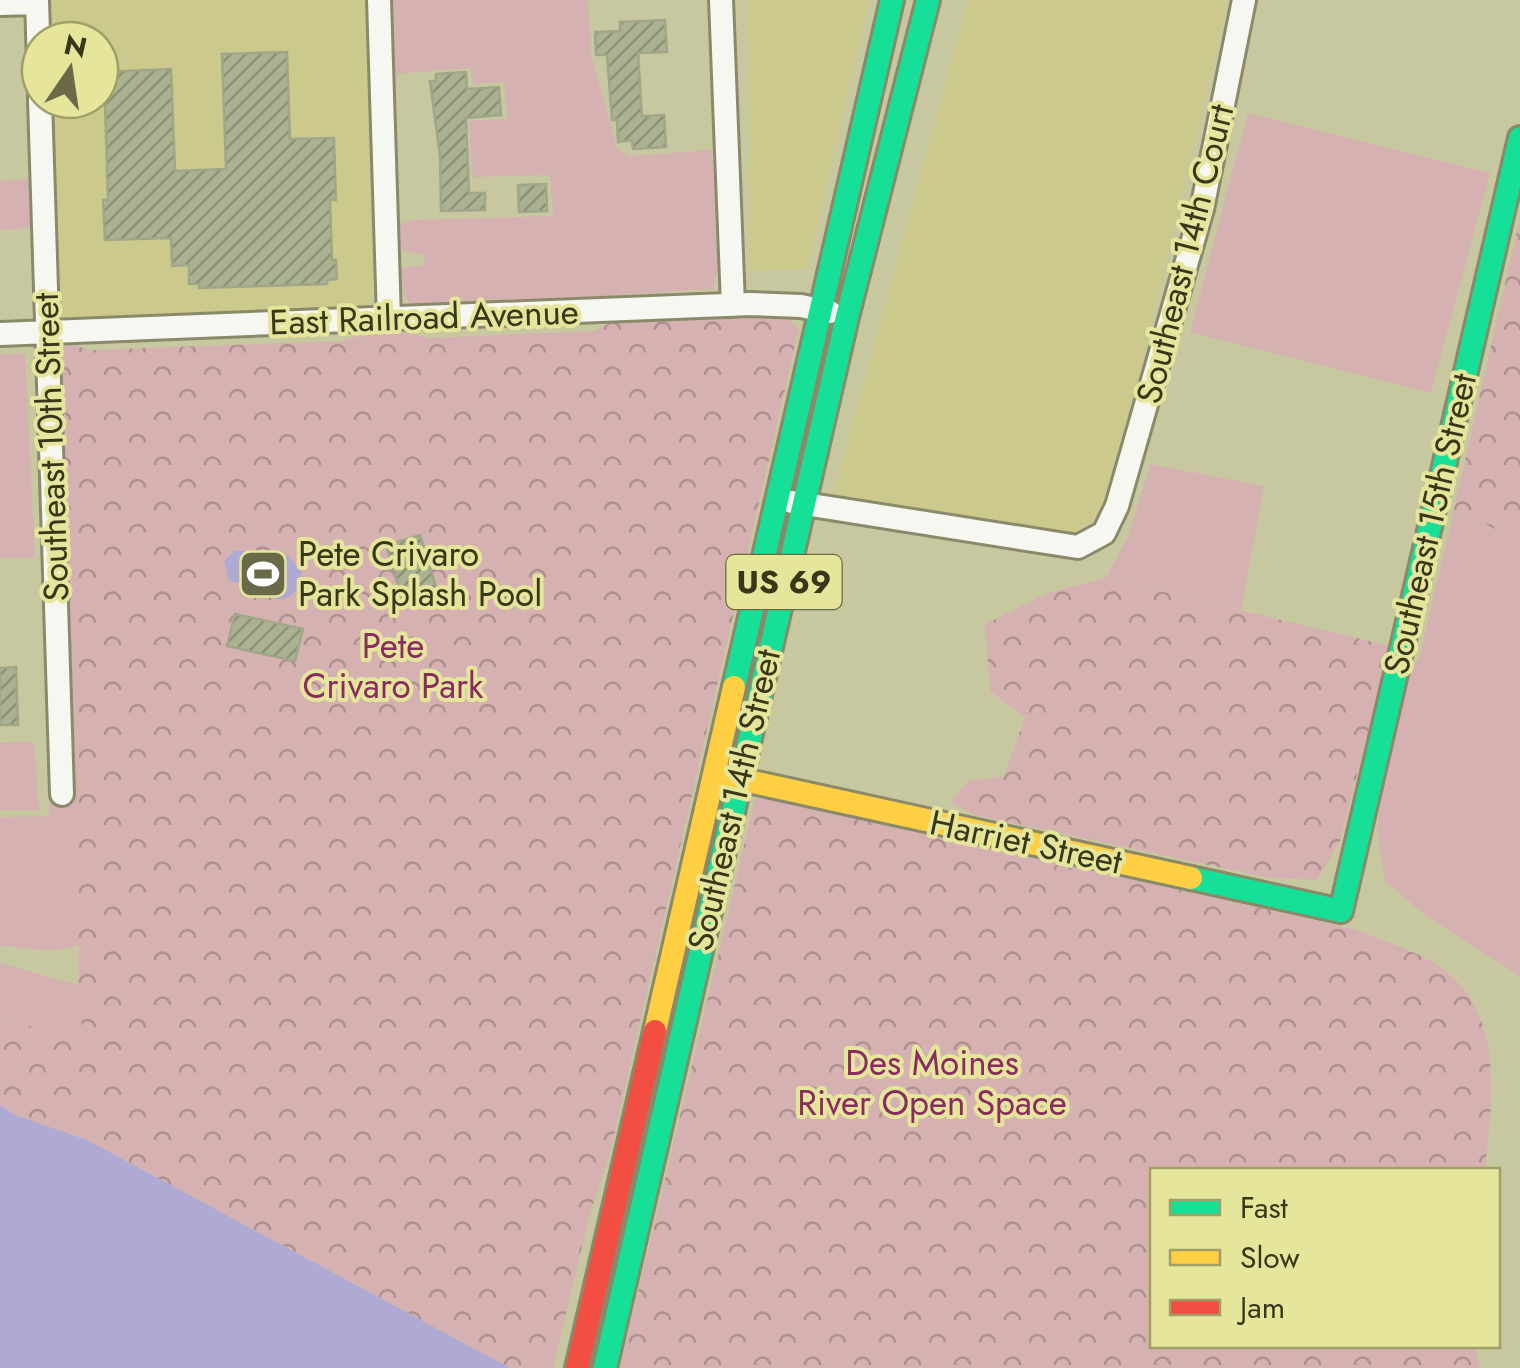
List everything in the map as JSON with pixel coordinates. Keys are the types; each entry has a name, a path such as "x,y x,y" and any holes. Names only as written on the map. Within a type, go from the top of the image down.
{"main road":[{"name":"Southeast 14th Street","path":"576,1368 892,0"},
{"name":"Southeast 14th Street","path":"605,1368 847,316 928,0"},
{"name":"Southeast 15th Street","path":"1341,911 1520,138"},
{"name":"Harriet Street","path":"712,772 1341,911"}],"street":[{"path":"379,0 389,318"},
{"path":"721,0 733,305"},
{"name":"Southeast 14th Court","path":"803,504 1078,547 1104,534 1117,506 1202,209 1244,0"},
{"path":"0,4 37,1"},
{"name":"Southeast 10th Street","path":"41,120 62,794"},
{"name":"East Railroad Avenue","path":"0,334 778,304 847,316"},
{"path":"776,498 803,504"}],"shaded area":[{"path":"47,0 365,0 375,287 368,304 356,310 74,319 63,315 57,305 51,120 120,120 120,20 48,20"},
{"path":"748,0 869,0 807,269 750,270"},
{"path":"968,0 1228,0 1115,477 1100,512 1072,537 833,495"},
{"name":"Pete Crivaro Park Splash Pool","path":"234,551 245,551 258,558 288,556 301,570 298,587 292,595 276,599 254,585 229,581 224,561"},
{"path":"0,1105 15,1115 87,1140 510,1368 0,1368"}],"green space":[{"path":"392,0 588,0 591,54 617,148 630,156 712,150 718,268 713,289 426,307 409,304 400,285 400,268 424,265 424,255 398,250 398,225 414,220 553,216 550,175 472,177 469,121 507,119 504,82 473,84 470,68 394,74"},
{"path":"1248,113 1490,173 1431,393 1190,332"},
{"path":"29,179 32,228 0,230 0,181"},
{"path":"1520,218 1520,541 1454,509"},
{"name":"Pete Crivaro Park","path":"772,317 790,320 799,328 609,1157 591,1210 553,1368 510,1368 87,1140 15,1115 0,1105 0,1016 83,1044 59,356 63,347 73,344 89,350 342,341 385,332 428,338 593,331 610,323"},
{"path":"25,353 35,558 0,558 0,354"},
{"path":"1150,464 1264,486 1241,610 1106,578 1129,534"},
{"path":"1454,509 1520,541 1520,976 1426,916 1385,881 1377,829 1396,698 1420,655"},
{"path":"1105,578 1390,646 1340,841 1317,880 1269,878 975,815 950,802 968,781 1004,776 1025,717 990,691 985,624 1050,592"},
{"path":"34,742 39,810 0,810 0,743"},
{"name":"Des Moines River Open Space","path":"756,795 1354,929 1427,959 1453,977 1471,999 1483,1025 1491,1081 1485,1168 1150,1168 1150,1348 1475,1348 1480,1368 620,1368"},
{"path":"75,802 79,945 54,951 0,946 0,817 49,816 49,803"},
{"path":"0,963 78,985 83,1045 0,1016"}],"building":[{"path":"665,20 667,52 638,53 642,116 664,115 666,147 633,149 632,140 618,142 617,120 612,120 607,55 596,55 595,32 620,31 620,22"},
{"path":"287,52 290,139 334,138 336,200 330,200 332,260 336,260 337,279 327,280 327,284 199,288 199,284 189,284 189,265 172,266 171,238 105,240 106,120 120,120 120,71 171,69 175,171 226,169 222,54"},
{"path":"466,72 467,89 499,87 501,115 466,118 469,193 485,193 485,210 441,211 440,156 430,81 436,81 436,74"},
{"path":"546,184 547,211 519,212 518,185"},
{"path":"420,535 438,594 404,604 386,545"},
{"path":"235,614 303,629 295,661 227,646"},
{"path":"16,667 18,725 0,725 0,668"}],"traffic: fast":[{"path":"734,687 892,0"},
{"path":"605,1368 847,317 928,0"},
{"path":"1191,878 1341,911 1520,138"}],"traffic: slow":[{"path":"655,1031 734,687"},
{"path":"716,774 1191,878"}],"traffic: jam":[{"path":"577,1368 655,1031"}],"place":[{"name":"Pete Crivaro Park Splash Pool","path":"263,574"}]}
